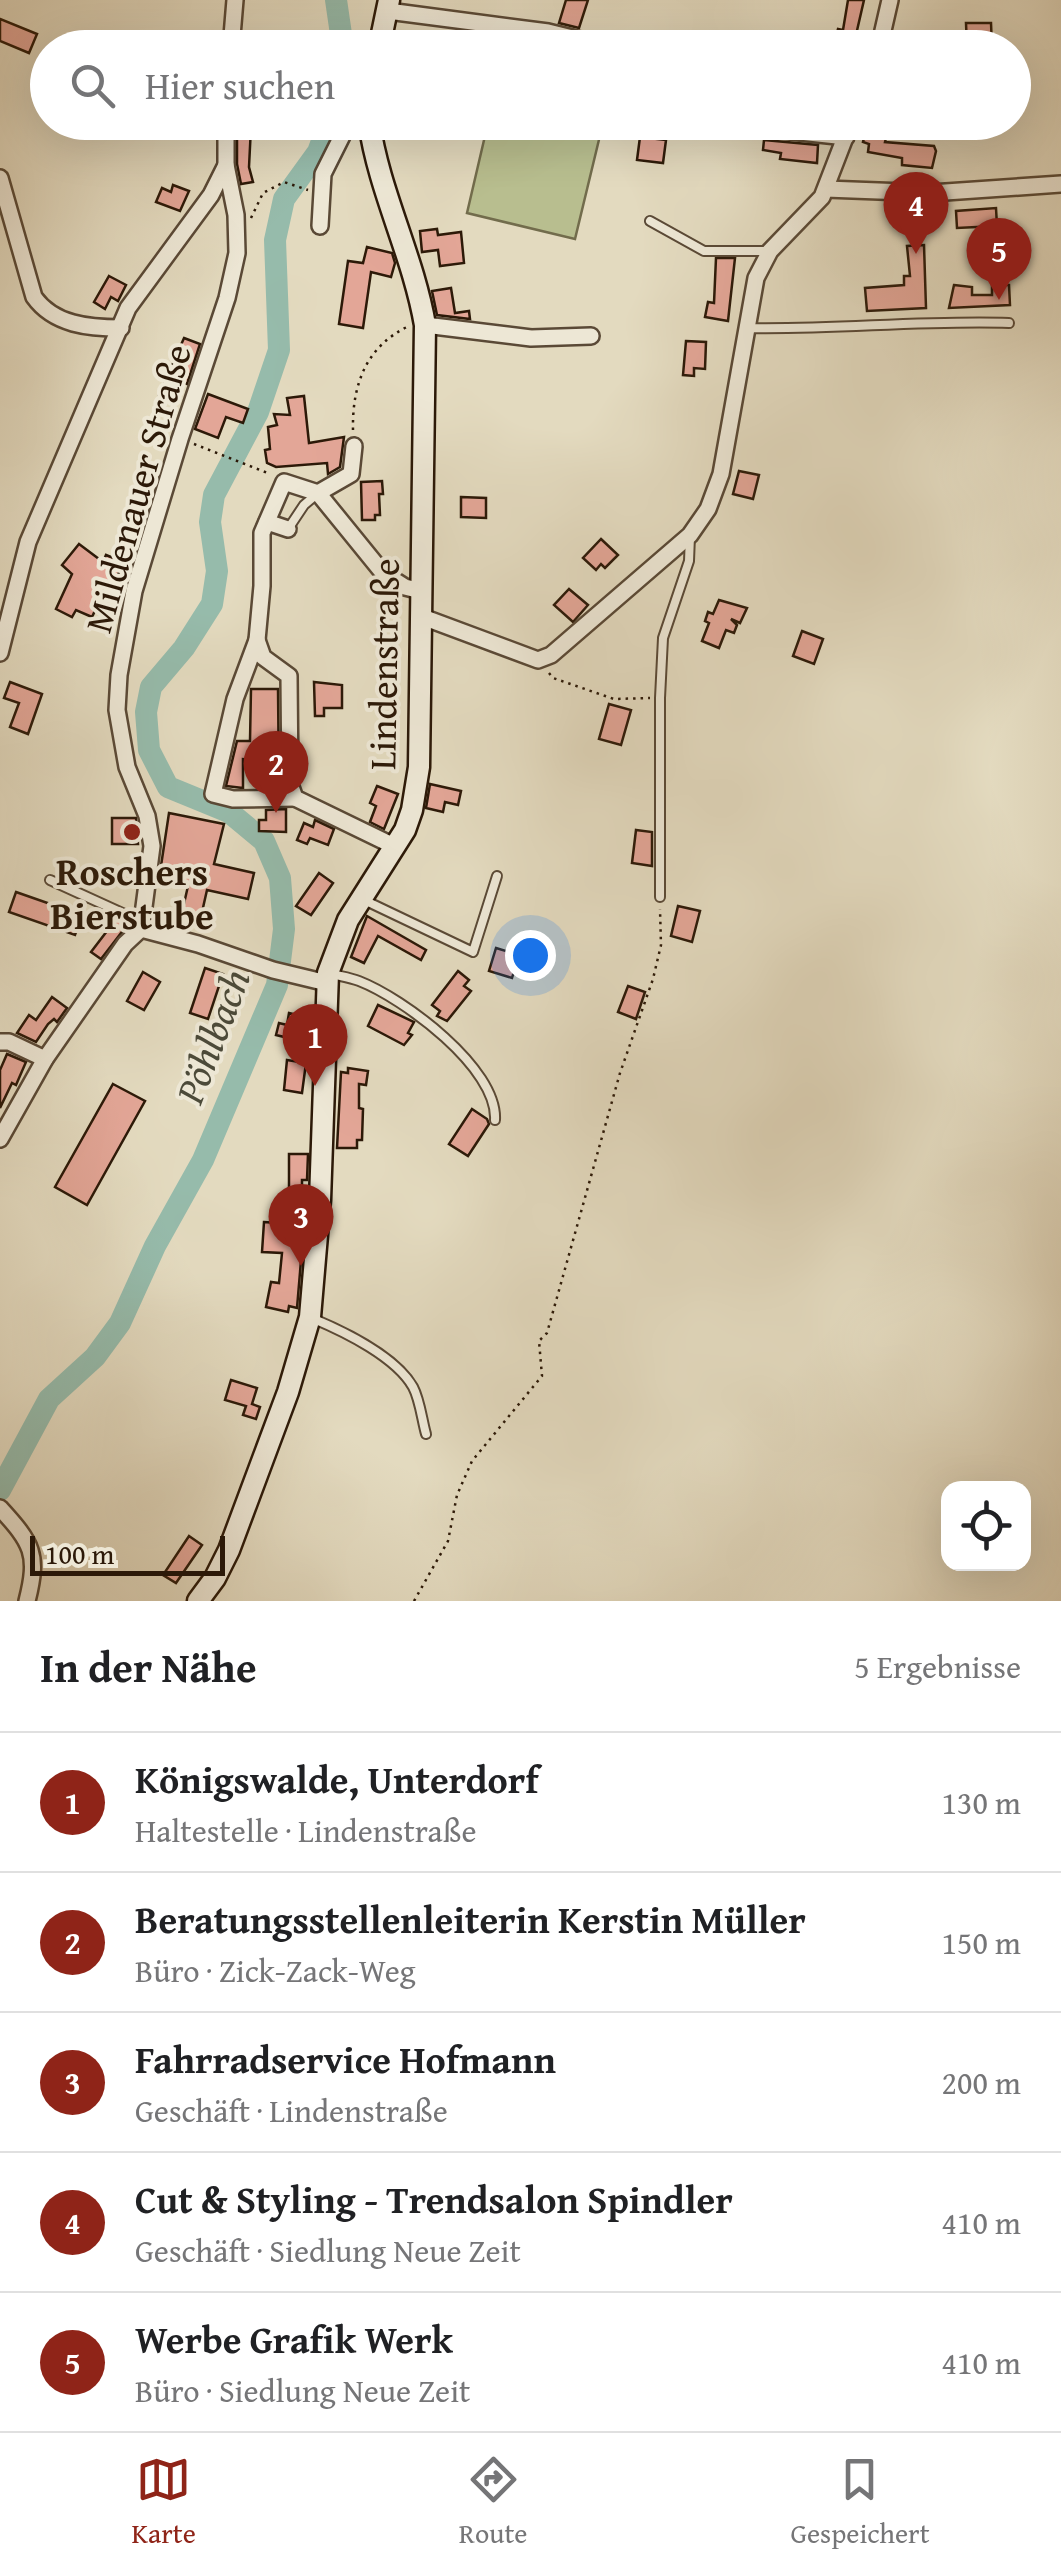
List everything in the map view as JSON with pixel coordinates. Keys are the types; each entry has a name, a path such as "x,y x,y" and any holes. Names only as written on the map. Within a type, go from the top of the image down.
{"main road":[{"path":"383,30 388,5"},
{"name":"Lindenstraße","path":"198,1601 216,1578 229,1550 288,1392 310,1317 320,1200 328,978 334,949 396,847 412,810 418,767 424,321 417,280 372,140"}],"street":[{"path":"233,30 235,0"},
{"path":"883,30 890,0"},
{"path":"388,5 536,30"},
{"name":"Mildenauer Straße","path":"142,926 152,846 147,816 127,767 117,710 119,675 134,590 228,298 238,235 226,166 226,140"},
{"path":"320,226 323,174 338,140"},
{"path":"420,616 538,660 551,655 690,535 708,509 721,474 756,278 770,251 826,188 844,140"},
{"path":"0,653 28,542 128,308 211,196 226,166"},
{"path":"0,178 34,296 44,311 93,328 121,328"},
{"path":"826,188 930,193 1061,184"},
{"path":"424,321 531,338 592,336"},
{"path":"318,493 351,474 354,446"},
{"path":"396,847 295,798 233,799 213,794 231,712 256,640 262,533 284,482 318,493 384,573 405,587 421,591"},
{"path":"267,522 288,529"},
{"path":"256,640 263,658 289,676 290,784 295,798"},
{"path":"0,1139 46,1059 125,944 142,926 273,970 328,978"},
{"path":"0,1042 46,1059"},
{"path":"0,1508 27,1544 35,1566 27,1601"}],"lane":[{"path":"650,221 704,251 770,251"},
{"path":"746,328 823,330 935,320 1009,322"},
{"path":"288,529 304,505 318,493"},
{"path":"660,897 663,638 689,562 690,535"},
{"path":"362,899 473,952 497,876"},
{"path":"50,880 142,926"},
{"path":"328,978 360,982 440,1031 484,1081 493,1096 495,1120"},
{"path":"310,1317 346,1332 397,1368 414,1388 426,1434"}],"path":[{"path":"238,235 248,225 263,193 284,182 308,190"},
{"path":"354,446 352,408 361,372 376,346 424,321"},
{"path":"180,439 284,482"},
{"path":"538,660 553,678 614,699 660,698"},
{"path":"414,1601 448,1541 457,1495 472,1461 542,1376 539,1342 547,1333 620,1073 654,979 661,944 660,897"}],"green space":[{"path":"484,140 599,140 575,239 467,213"}],"building":[{"path":"566,0 588,0 579,28 559,23"},
{"path":"848,0 864,0 857,30 843,30"},
{"path":"0,19 30,31 29,53 0,41"},
{"path":"966,23 991,23 991,30 966,30"},
{"path":"237,140 250,140 249,167 253,182 241,184"},
{"path":"640,140 666,140 663,163 637,160"},
{"path":"764,140 818,145 817,163 780,159 781,153 763,150"},
{"path":"886,140 934,146 932,168 902,165 902,158 868,152 869,144 863,142"},
{"path":"173,185 189,191 180,211 156,202 162,188 171,192"},
{"path":"996,208 997,226 957,228 956,211"},
{"path":"437,229 438,235 461,232 464,263 440,266 438,250 422,252 420,231"},
{"path":"924,245 926,308 867,311 865,288 904,285 904,276 910,276 907,246"},
{"path":"367,247 392,253 395,263 391,277 371,272 363,328 339,324 348,261 363,263"},
{"path":"716,258 735,258 728,321 705,317 708,302 714,303"},
{"path":"109,276 126,285 118,301 111,297 105,309 94,302"},
{"path":"954,285 972,287 972,295 992,295 992,285 1009,285 1010,305 949,308"},
{"path":"451,288 455,313 469,311 470,319 437,315 432,291"},
{"path":"184,338 200,344 187,384 181,381 173,400 159,395"},
{"path":"686,341 706,342 705,369 694,368 694,376 683,375"},
{"path":"208,394 248,409 243,423 226,417 218,438 195,429"},
{"path":"304,396 309,443 344,437 340,467 328,474 327,463 276,467 267,463 268,427 277,425 274,414 290,415 287,398"},
{"path":"739,471 759,475 753,499 733,494"},
{"path":"382,481 380,515 375,515 375,520 362,520 361,482"},
{"path":"461,497 486,498 486,518 461,517"},
{"path":"601,539 618,555 605,568 601,564 596,570 583,558"},
{"path":"79,544 103,562 106,555 123,562 112,590 106,587 92,617 76,610 72,617 56,609 72,574 62,565"},
{"path":"569,589 588,605 573,622 554,605"},
{"path":"719,600 747,608 740,623 731,619 737,625 734,633 726,630 719,648 702,641 709,623 705,621 708,612 713,614"},
{"path":"802,631 823,639 814,664 793,656"},
{"path":"10,682 42,694 28,734 10,727 19,703 4,698"},
{"path":"314,682 342,685 342,708 324,708 324,716 315,716"},
{"path":"251,689 278,689 279,787 267,787 267,761 243,759 243,788 226,786 237,741 250,741"},
{"path":"609,704 631,710 621,745 599,739"},
{"path":"430,784 461,791 458,805 445,802 443,812 426,808"},
{"path":"377,786 398,794 384,829 370,822 376,806 370,803"},
{"path":"286,809 286,832 259,831 259,820 266,820 266,810"},
{"path":"169,813 224,824 214,864 254,873 248,899 207,890 200,921 181,917 188,886 159,879"},
{"path":"112,818 136,818 138,844 112,844"},
{"path":"315,820 334,829 328,845 310,838 307,844 297,840 304,823 313,827"},
{"path":"636,830 652,832 652,866 632,863"},
{"path":"319,873 333,883 311,915 296,906"},
{"path":"16,892 82,915 75,935 9,912"},
{"path":"678,906 700,911 692,942 671,936"},
{"path":"97,910 128,924 101,959 91,952 107,931 91,925"},
{"path":"367,916 426,950 421,960 378,936 364,963 351,957"},
{"path":"496,948 519,955 512,978 489,971"},
{"path":"205,968 223,974 208,1019 190,1013"},
{"path":"458,971 469,980 464,986 471,991 447,1021 437,1016 440,1011 432,1005"},
{"path":"143,972 160,982 144,1010 127,1001"},
{"path":"628,986 645,992 636,1019 618,1012"},
{"path":"52,997 67,1008 57,1022 54,1019 48,1024 36,1042 17,1033 29,1015 36,1020"},
{"path":"378,1005 414,1022 408,1033 412,1035 404,1045 368,1026"},
{"path":"289,1013 313,1019 309,1043 276,1035 279,1023 287,1025"},
{"path":"7,1054 26,1062 0,1108 0,1070"},
{"path":"287,1060 306,1063 302,1093 284,1090"},
{"path":"348,1068 368,1071 366,1085 359,1084 362,1140 357,1140 357,1148 337,1148 341,1072 348,1073"},
{"path":"113,1084 145,1101 87,1205 55,1187"},
{"path":"472,1109 489,1124 468,1156 449,1144"},
{"path":"289,1154 308,1154 307,1180 302,1180 302,1191 289,1191"},
{"path":"264,1222 304,1225 297,1308 289,1306 288,1312 266,1307 271,1282 279,1283 282,1253 262,1252"},
{"path":"231,1380 257,1388 252,1404 260,1407 256,1419 243,1415 246,1406 225,1400"},
{"path":"189,1536 202,1545 176,1583 163,1575"}],"waterway":[{"name":"Pöhlbach","path":"336,0 340,30"},
{"name":"Pöhlbach","path":"0,1490 49,1399 95,1357 120,1323 155,1246 203,1160 277,985 284,929 280,878 264,841 229,812 168,787 149,750 146,712 151,687 184,648 212,604 217,571 210,522 214,495 258,412 279,350 275,240 284,199 322,140"}],"place":[{"name":"Cut & Styling - Trendsalon Spindler","path":"916,254"},
{"name":"Werbe Grafik Werk","path":"999,300"},
{"name":"Beratungsstellenleiterin Kerstin Müller","path":"276,813"},
{"name":"Roschers Bierstube","path":"132,832"},
{"name":"Königswalde, Unterdorf","path":"315,1086"},
{"name":"Fahrradservice Hofmann","path":"301,1266"}]}
